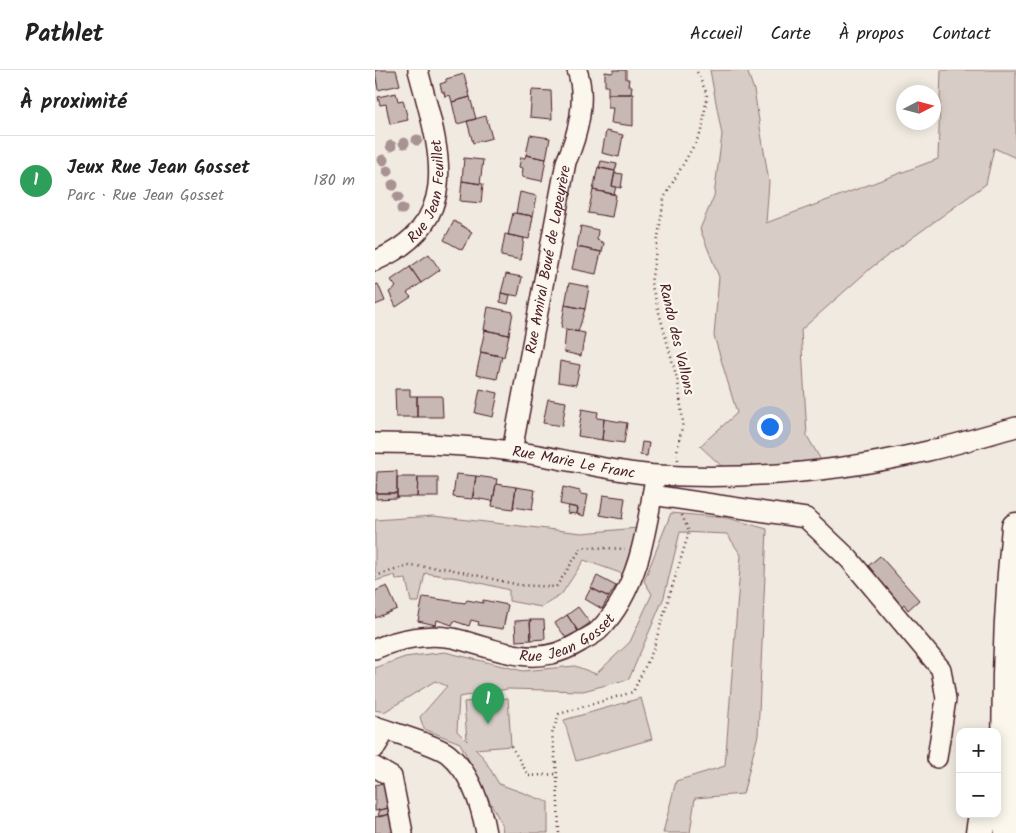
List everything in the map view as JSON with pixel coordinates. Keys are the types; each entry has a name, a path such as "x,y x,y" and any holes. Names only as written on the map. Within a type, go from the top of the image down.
{"highway":[{"path":"1009,833 1006,771 1007,649 1016,527"},
{"path":"989,728 990,696 1007,649"},
{"path":"981,833 983,818"}],"street":[{"name":"Rue Jean Feuillet","path":"375,261 394,253 412,239 423,226 435,200 440,175 438,149 418,70"},
{"name":"Rue Amiral Boué de Lapeyrère","path":"512,451 566,162 574,143 580,115 580,78 577,70"},
{"name":"Rue Marie Le Franc","path":"375,443 417,443 512,451 624,472 656,475 774,476 877,462 929,451 1016,427"},
{"name":"Rue Jean Gosset","path":"375,649 391,643 413,639 451,638 520,656 553,654 574,646 598,631 613,613 629,584 641,550 656,475"},
{"path":"652,495 806,518 849,559 941,669 946,699 937,758"},
{"path":"375,748 380,728 447,752 463,770 473,789 486,833"},
{"path":"375,768 392,777 403,833"}],"path":[{"name":"Rando des Vallons","path":"680,476 677,451 683,422 678,382 651,283 664,198 702,131 707,94 696,70"},
{"path":"559,833 557,774 551,734 559,714 633,692 653,650 689,532 683,521 681,500"},
{"path":"375,576 408,566 445,568 519,585 556,587 582,547 641,550"},
{"path":"511,746 529,776 557,774"}],"shaded area":[{"path":"710,70 747,70 754,90 769,182 766,223 938,159 939,130 941,130 941,70 1016,70 1016,158 994,148 986,184 872,267 801,330 807,436 825,467 730,474 700,446 737,413 714,336 719,277 700,229 714,196 722,135"},
{"path":"671,513 728,518 767,529 758,735 743,794 695,798 690,833 663,833 676,781 725,766 741,555 727,534 680,532 664,597 629,679 583,691 508,689 459,697 457,731 467,741 464,702 508,698 511,746 475,749 483,757 499,784 548,802 548,833 503,833 502,825 460,743 424,729 420,717 447,686 435,681 384,712 375,710 375,668 405,657 445,652 523,671 575,666 596,674 630,642 652,594 644,581"},
{"path":"433,516 582,533 637,528 623,574 584,560 561,595 541,607 509,601 509,590 464,579 425,573 419,602 411,602 406,579 396,580 395,575 375,581 375,520"},
{"path":"641,698 652,739 576,761 564,720"}],"building":[{"path":"375,70 396,70 400,85 378,90"},
{"path":"614,70 626,70 626,79 629,79 628,86 632,86 631,94 608,94 608,86 605,86 605,72 612,73"},
{"path":"464,74 470,97 452,102 450,95 445,97 440,84 446,82 446,79"},
{"path":"532,90 551,91 552,119 530,117"},
{"path":"396,93 398,101 403,100 408,120 390,124 386,104 380,105 378,97"},
{"path":"608,94 633,94 633,126 611,123 613,108 608,108"},
{"path":"470,97 476,119 457,124 452,102"},
{"path":"486,116 492,138 473,143 467,121"},
{"path":"606,131 623,135 619,157 602,153"},
{"path":"530,135 550,138 546,159 526,155"},
{"path":"526,155 546,159 542,181 522,177 523,168 519,167 521,157 525,158"},
{"path":"464,158 483,160 480,184 462,181"},
{"path":"601,161 617,164 615,171 599,168"},
{"path":"598,167 615,171 612,186 616,187 614,194 593,190"},
{"path":"615,173 623,174 621,188 612,186"},
{"path":"462,181 483,184 481,203 460,201"},
{"path":"593,190 616,195 612,217 588,213"},
{"path":"520,192 537,196 533,216 516,213"},
{"path":"513,213 533,216 529,239 508,235"},
{"path":"454,221 472,232 462,250 444,240"},
{"path":"581,226 598,230 597,240 604,243 602,252 577,247"},
{"path":"505,234 524,238 521,260 501,256"},
{"path":"577,247 601,252 596,274 572,269"},
{"path":"429,254 440,270 421,283 410,267"},
{"path":"410,267 421,283 407,293 411,297 396,307 389,292 396,287 391,280"},
{"path":"506,274 522,277 518,296 501,293"},
{"path":"569,283 589,287 585,309 565,305"},
{"path":"378,284 385,301 375,305 375,285"},
{"path":"501,293 510,295 508,304 500,302"},
{"path":"565,305 585,309 578,332 561,328"},
{"path":"488,307 513,312 509,335 484,330"},
{"path":"566,329 585,333 581,356 564,352"},
{"path":"485,330 509,335 504,357 480,352"},
{"path":"481,352 502,356 497,379 476,375"},
{"path":"560,361 580,365 576,385 558,382"},
{"path":"395,389 410,389 410,396 417,396 417,417 396,417"},
{"path":"480,389 498,393 493,417 475,413"},
{"path":"417,396 442,396 443,417 417,417"},
{"path":"548,399 566,402 562,426 543,423"},
{"path":"582,409 598,412 597,418 604,419 602,440 578,436"},
{"path":"604,419 627,423 624,443 602,440"},
{"path":"642,442 649,443 647,456 640,455"},
{"path":"397,471 397,493 376,493 377,472"},
{"path":"456,474 476,476 472,499 453,497"},
{"path":"476,476 497,479 493,501 473,498"},
{"path":"397,477 418,477 417,497 397,497"},
{"path":"418,477 438,477 438,497 417,497"},
{"path":"496,484 516,487 513,509 492,506"},
{"path":"516,487 535,490 532,510 513,507"},
{"path":"563,487 588,495 584,516 577,514 578,508 560,504"},
{"path":"376,493 397,493 397,498 376,499"},
{"path":"603,495 625,498 622,519 600,515"},
{"path":"569,506 578,508 577,514 567,513"},
{"path":"880,556 919,600 908,610 904,604 902,606 868,566"},
{"path":"597,576 616,586 609,597 591,588"},
{"path":"387,586 397,609 375,618 375,591"},
{"path":"591,588 609,597 602,609 585,599"},
{"path":"423,597 465,603 467,600 483,603 483,600 508,605 503,629 478,625 479,622 471,620 469,626 454,621 452,625 437,620 436,625 418,621"},
{"path":"578,607 590,623 578,631 567,615"},
{"path":"567,615 578,631 567,639 555,623"},
{"path":"530,620 531,640 516,641 515,621"},
{"path":"530,620 544,620 545,639 531,640"},
{"path":"383,783 385,790 390,789 394,807 375,811 375,785"},
{"path":"394,807 395,813 379,817 378,810"},
{"path":"395,813 399,833 375,833 375,817"}],"place":[{"name":"Jeux Rue Jean Gosset","path":"488,724"}]}
